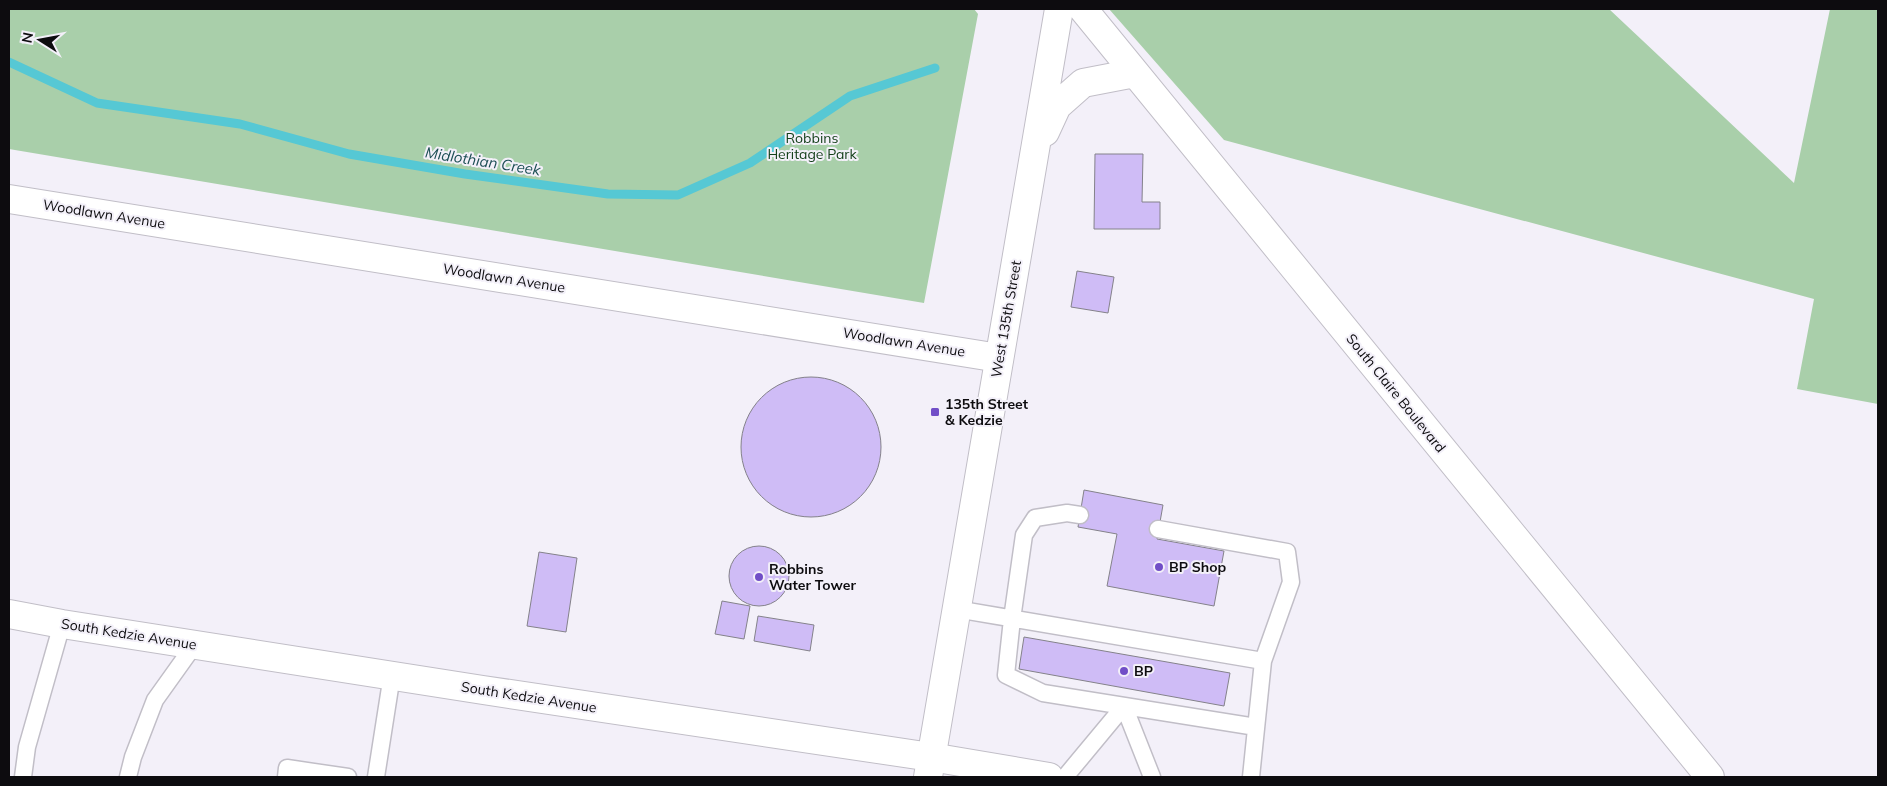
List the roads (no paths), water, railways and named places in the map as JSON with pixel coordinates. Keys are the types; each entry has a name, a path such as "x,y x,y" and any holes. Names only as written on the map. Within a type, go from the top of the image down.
{"street":[{"name":"West 135th Street","path":"930,767 1059,9"},
{"name":"South Claire Boulevard","path":"1083,9 1710,777"},
{"path":"1034,159 1057,106 1083,83 1136,73"},
{"name":"Woodlawn Avenue","path":"9,199 999,358"},
{"name":"South Kedzie Avenue","path":"9,614 62,624 392,675 930,767 1049,777"}],"lane":[{"path":"1080,515 1068,513 1035,518 1024,535 1006,675 1043,693 1256,727"},
{"path":"1158,530 1287,552 1291,582 1263,661 1250,777"},
{"path":"956,609 1263,661"},
{"path":"23,777 27,748 62,624"},
{"path":"128,777 133,757 155,700 194,644"},
{"path":"376,777 392,675"},
{"path":"1065,777 1124,706"},
{"path":"1124,706 1152,777"},
{"path":"286,777 287,768 348,777"}],"waterway":[{"name":"Midlothian Creek","path":"9,62 97,103 240,124 349,154 465,174 608,194 678,195 750,163 850,96 935,68"}],"place":[{"name":"135th Street & Kedzie","path":"935,412"},
{"name":"BP Shop","path":"1159,567"},
{"name":"Robbins Water Tower","path":"759,577"},
{"name":"BP","path":"1124,671"}],"park label":[{"name":"Robbins Heritage Park","path":"812,146"}]}
